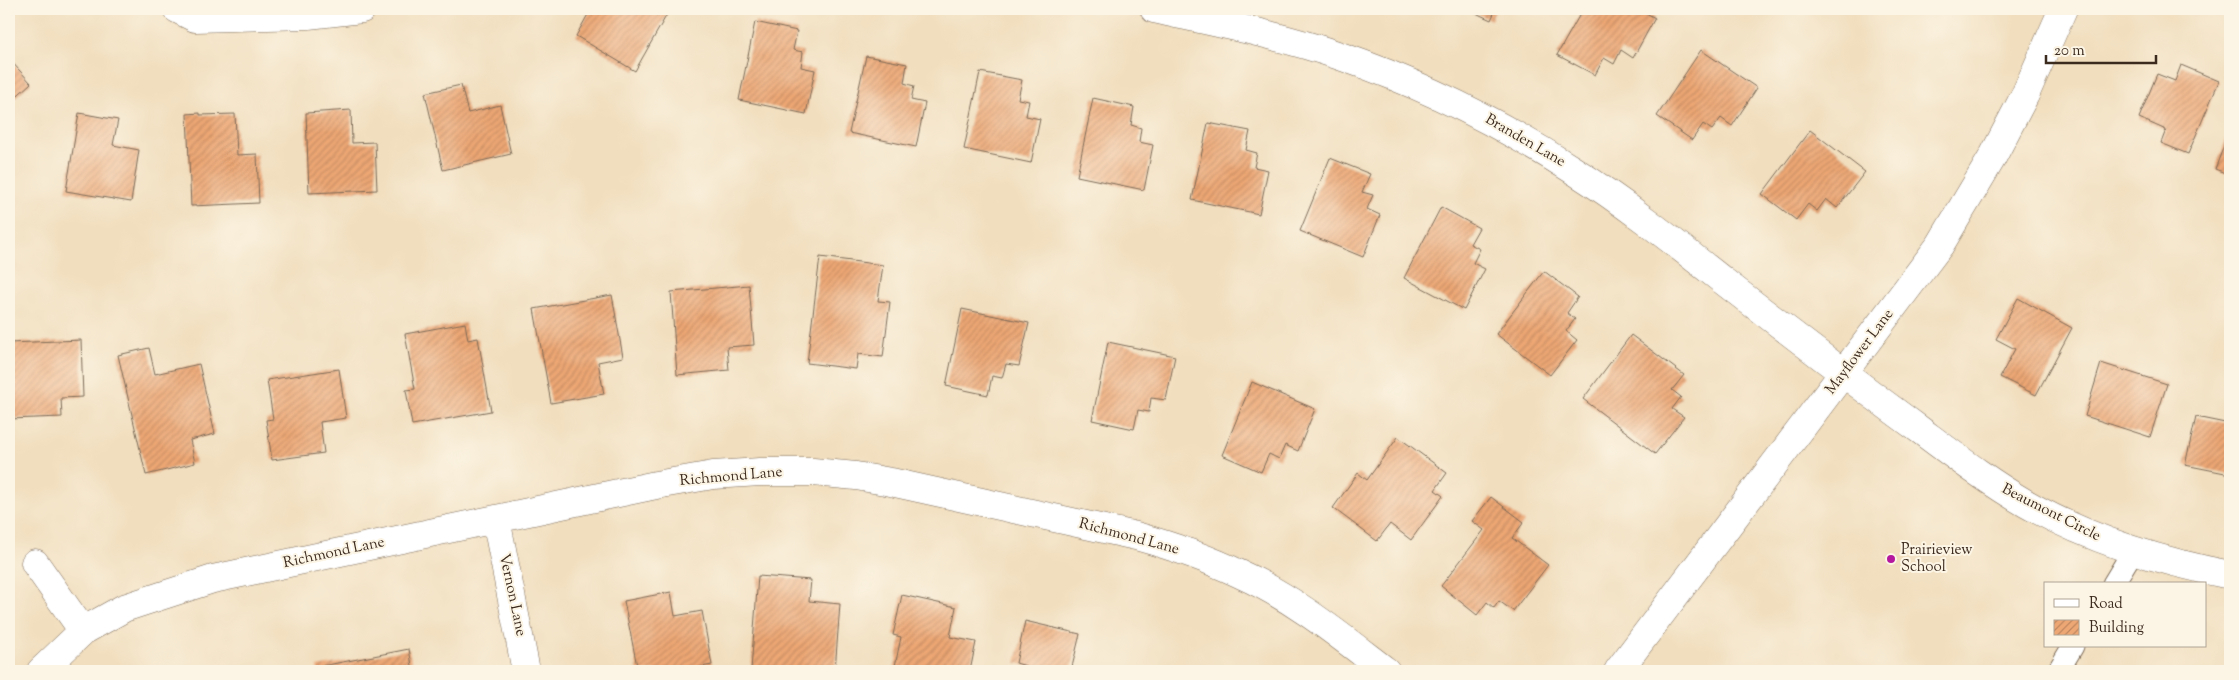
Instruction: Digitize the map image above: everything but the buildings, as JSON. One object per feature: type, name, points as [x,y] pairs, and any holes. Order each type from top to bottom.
[{"type":"street","points":[[177,9],[195,18],[308,15],[362,9]]},
{"type":"street","name":"Branden Lane","points":[[1154,9],[1267,34],[1339,55],[1410,82],[1494,122],[1575,170],[1649,224],[1844,375]]},
{"type":"street","name":"Mayflower Lane","points":[[1618,671],[1844,375],[1940,245],[1973,190],[2025,95],[2063,9]]},
{"type":"street","name":"Beaumont Circle","points":[[1844,375],[1987,479],[2028,505],[2095,537],[2133,551],[2185,566],[2230,575]]},
{"type":"street","name":"Richmond Lane","points":[[41,671],[83,630],[124,608],[213,579],[656,485],[713,476],[760,472],[813,472],[874,479],[1136,536],[1176,548],[1242,574],[1298,606],[1386,671]]},
{"type":"street","name":"Vernon Lane","points":[[496,519],[526,671]]},
{"type":"street","points":[[35,563],[83,630]]},
{"type":"lane","points":[[2114,582],[2133,551]]},
{"type":"lane","points":[[2058,671],[2072,648]]},
{"type":"place","name":"Prairieview School","points":[[1891,559]]}]
